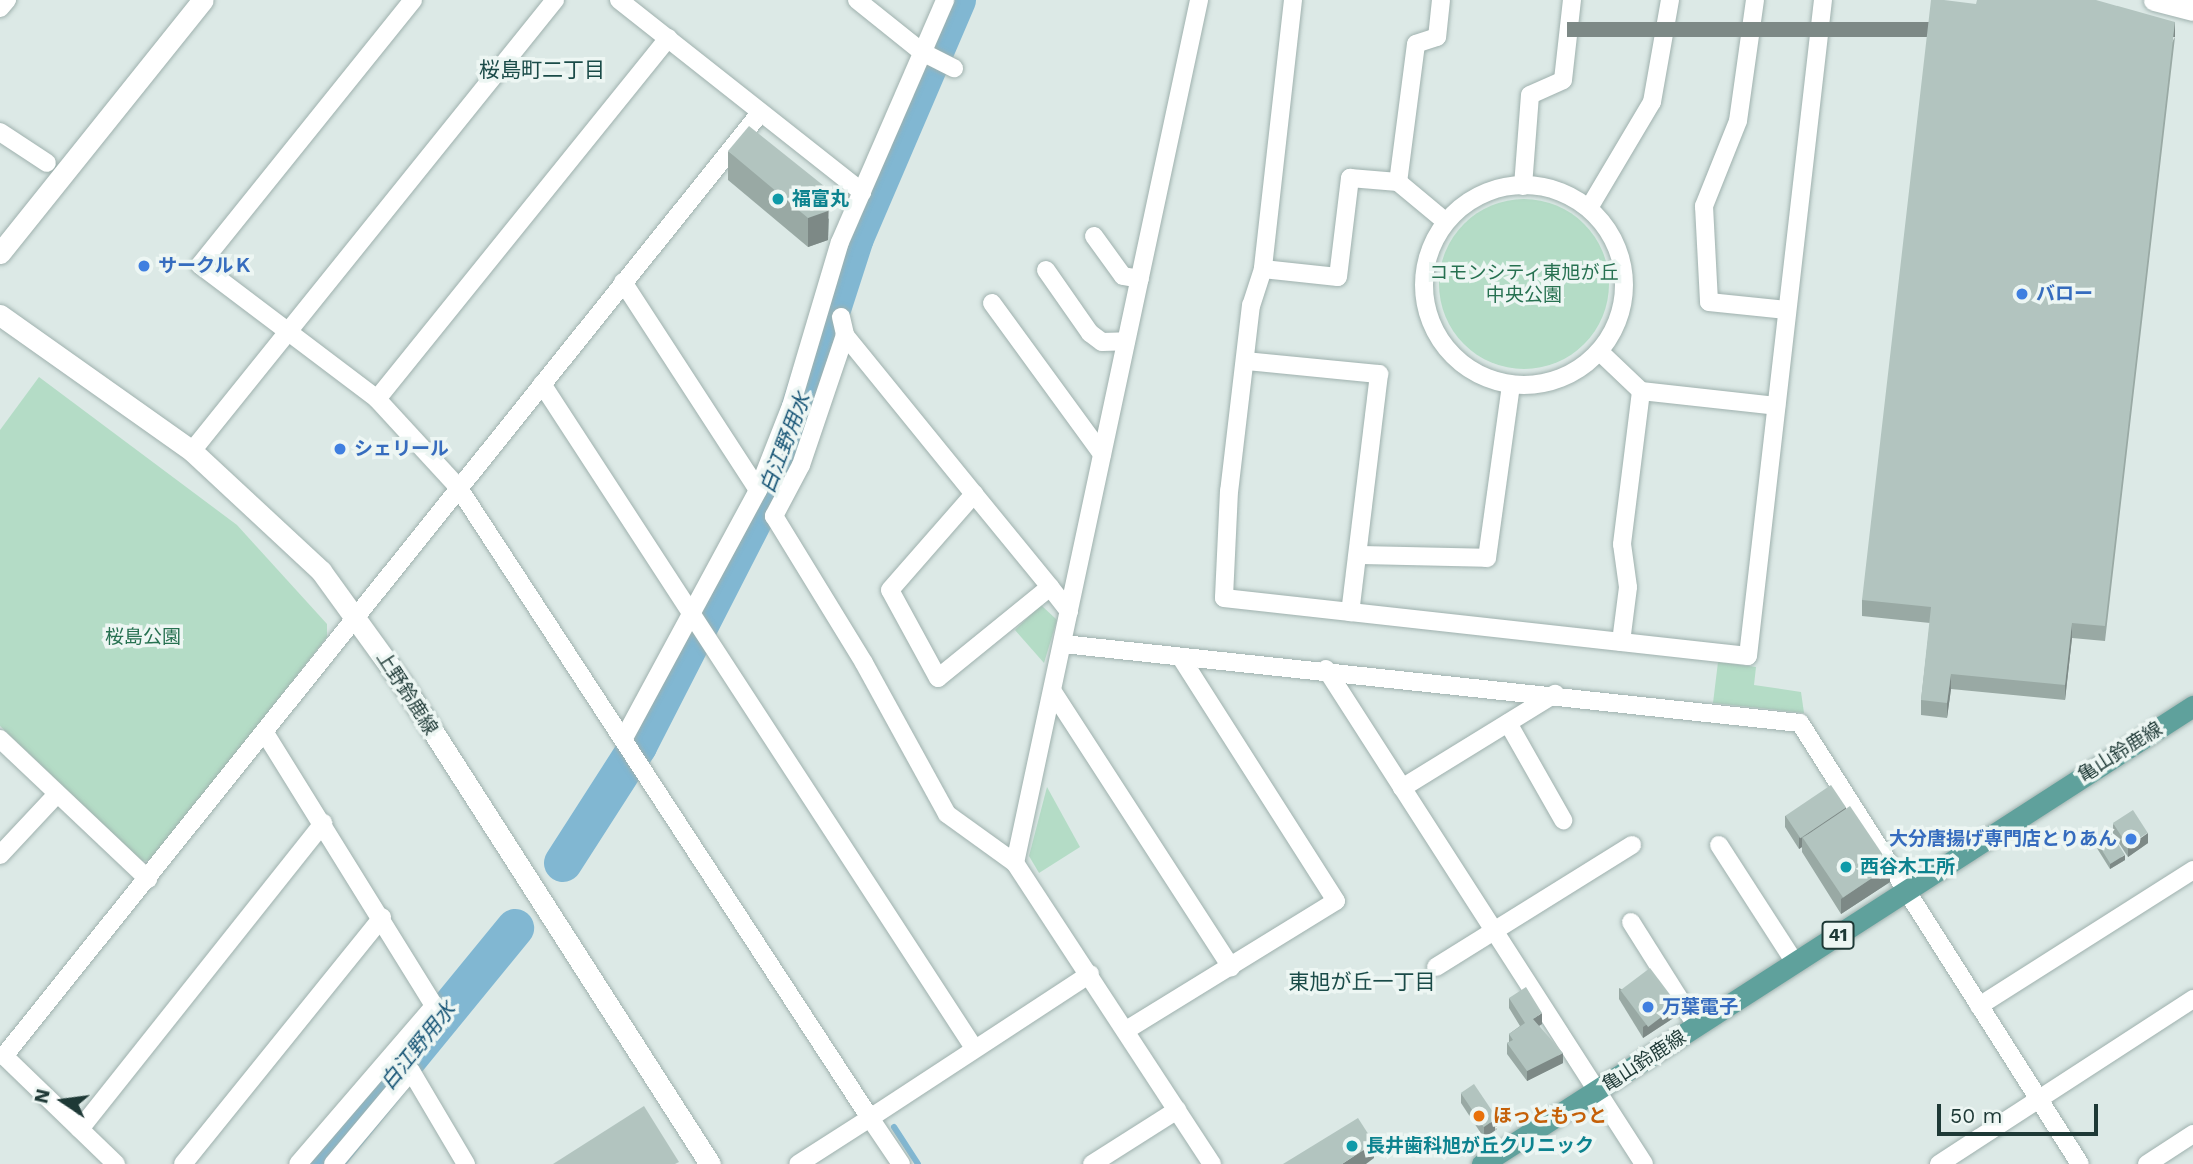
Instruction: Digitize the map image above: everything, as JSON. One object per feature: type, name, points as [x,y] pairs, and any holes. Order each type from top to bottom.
[{"type":"main road","points":[[0,253],[203,0]]},
{"type":"main road","points":[[2154,0],[2193,10]]},
{"type":"main road","name":"上野鈴鹿線","points":[[0,315],[192,451],[254,502],[355,615],[710,1164]]},
{"type":"main road","name":"亀山鈴鹿線","points":[[1482,1164],[2193,706]]},
{"type":"street","points":[[0,8],[7,0]]},
{"type":"street","points":[[414,0],[200,265],[290,329],[377,399],[458,487],[901,1164]]},
{"type":"street","points":[[192,451],[555,0]]},
{"type":"street","points":[[619,0],[862,192]]},
{"type":"street","points":[[857,0],[923,53],[954,68]]},
{"type":"street","points":[[630,748],[758,490],[862,192],[945,0]]},
{"type":"street","points":[[1015,863],[1199,0]]},
{"type":"street","points":[[1293,0],[1264,269],[1251,306],[1228,491],[1224,598],[1748,656],[1823,0]]},
{"type":"street","points":[[1398,183],[1416,44],[1437,37],[1441,0]]},
{"type":"street","points":[[1523,186],[1530,95],[1563,80],[1572,0]]},
{"type":"street","points":[[1589,208],[1652,102],[1670,0]]},
{"type":"street","points":[[1755,0],[1738,121],[1704,206],[1709,302],[1787,310]]},
{"type":"street","points":[[377,399],[668,38]]},
{"type":"street","points":[[116,1164],[2,1057],[148,880],[355,615],[760,113]]},
{"type":"street","points":[[0,132],[47,163]]},
{"type":"street","points":[[1264,269],[1338,277],[1350,178],[1398,183],[1446,222]]},
{"type":"street","points":[[1523,186],[1568,196],[1589,208],[1611,237],[1624,278],[1621,307],[1600,352],[1562,376],[1511,386],[1464,364],[1432,326],[1424,303],[1427,270],[1446,222],[1482,196],[1523,186]]},
{"type":"street","points":[[1094,236],[1123,276],[1140,279]]},
{"type":"street","points":[[1045,270],[1090,333],[1102,342],[1126,341]]},
{"type":"street","points":[[623,282],[758,490]]},
{"type":"street","points":[[992,303],[1102,454]]},
{"type":"street","points":[[1069,611],[843,326],[801,465],[774,516],[864,663],[947,814],[1015,863],[1128,1029],[1212,1164]]},
{"type":"street","points":[[1600,352],[1641,391],[1776,406]]},
{"type":"street","points":[[1246,361],[1379,374],[1350,612]]},
{"type":"street","points":[[542,384],[707,642],[974,1048]]},
{"type":"street","points":[[1359,555],[1487,558],[1511,386]]},
{"type":"street","points":[[1621,642],[1628,587],[1622,544],[1641,391]]},
{"type":"street","points":[[974,494],[890,590],[938,678],[1050,587]]},
{"type":"street","points":[[1063,644],[1181,658],[1326,669],[1800,723],[2080,1164]]},
{"type":"street","points":[[1128,1029],[1336,901],[1181,658]]},
{"type":"street","points":[[1326,669],[1644,1164]]},
{"type":"street","points":[[1053,692],[1231,967]]},
{"type":"street","points":[[1402,788],[1555,694]]},
{"type":"street","points":[[1508,723],[1563,820]]},
{"type":"street","points":[[265,733],[382,917],[434,1006],[298,1164]]},
{"type":"street","points":[[0,739],[148,880]]},
{"type":"street","points":[[0,855],[57,794]]},
{"type":"street","points":[[80,1129],[323,823]]},
{"type":"street","points":[[1436,967],[1632,845]]},
{"type":"street","points":[[1719,845],[1795,963]]},
{"type":"street","points":[[1979,1006],[2193,870]]},
{"type":"street","points":[[183,1164],[382,917]]},
{"type":"street","points":[[1631,922],[1697,1027]]},
{"type":"street","points":[[798,1164],[1090,974]]},
{"type":"street","points":[[1938,1164],[2193,999]]},
{"type":"street","points":[[333,1164],[411,1070],[466,1164]]},
{"type":"street","points":[[1092,1164],[1177,1110]]},
{"type":"street","points":[[2147,1164],[2193,1134]]},
{"type":"green space","name":"コモンシティ東旭が丘 中央公園","points":[[1524,199],[1556,206],[1584,224],[1602,252],[1609,284],[1602,316],[1584,344],[1556,362],[1524,369],[1492,362],[1464,344],[1446,316],[1439,284],[1446,252],[1464,224],[1492,206]]},
{"type":"green space","name":"桜島公園","points":[[39,377],[237,525],[327,624],[327,637],[152,860],[142,861],[0,726],[0,430]]},
{"type":"green space","points":[[1041,605],[1057,620],[1044,663],[1015,630]]},
{"type":"green space","points":[[1718,662],[1756,667],[1754,685],[1801,692],[1804,713],[1713,703]]},
{"type":"green space","points":[[1047,787],[1080,847],[1039,873],[1029,856]]},
{"type":"building","name":"バロー","points":[[1931,0],[1976,4],[1977,0],[2096,0],[2175,22],[2105,626],[2072,623],[2065,685],[1951,674],[1947,703],[1921,700],[1931,607],[1862,600]]},
{"type":"building","points":[[749,126],[829,190],[828,211],[808,218],[728,151]]},
{"type":"building","points":[[1831,785],[1846,807],[1801,838],[1785,816]]},
{"type":"building","name":"西谷木工所","points":[[1850,806],[1890,866],[1843,898],[1803,838]]},
{"type":"building","points":[[2133,810],[2148,833],[2128,846],[2113,823]]},
{"type":"building","points":[[2110,831],[2125,855],[2110,864],[2096,840]]},
{"type":"building","name":"万葉電子","points":[[1650,968],[1678,1005],[1648,1027],[1620,990]]},
{"type":"building","points":[[1526,987],[1542,1013],[1533,1019],[1563,1053],[1527,1071],[1507,1043],[1513,1040],[1509,1034],[1525,1023],[1509,998]]},
{"type":"building","points":[[1474,1084],[1497,1118],[1484,1127],[1461,1093]]},
{"type":"building","points":[[644,1106],[679,1162],[553,1164]]},
{"type":"building","points":[[1358,1118],[1374,1143],[1342,1164],[1283,1164]]},
{"type":"waterway","name":"白江野用水","points":[[563,863],[638,746],[782,464],[855,238],[957,0]]},
{"type":"waterway","name":"白江野用水","points":[[322,1164],[515,928]]},
{"type":"waterway","name":"白江野用水","points":[[894,1127],[918,1164]]},
{"type":"place","name":"福富丸","points":[[778,199]]},
{"type":"place","name":"サークルＫ","points":[[144,266]]},
{"type":"place","name":"バロー","points":[[2022,294]]},
{"type":"place","name":"シェリール","points":[[340,449]]},
{"type":"place","name":"大分唐揚げ専門店とりあん","points":[[2131,839]]},
{"type":"place","name":"西谷木工所","points":[[1846,867]]},
{"type":"place","name":"万葉電子","points":[[1648,1007]]},
{"type":"place","name":"ほっともっと","points":[[1479,1116]]},
{"type":"place","name":"長井歯科旭が丘クリニック","points":[[1352,1146]]},
{"type":"district","name":"桜島町二丁目","points":[[542,70]]},
{"type":"district","name":"東旭が丘一丁目","points":[[1362,982]]}]
